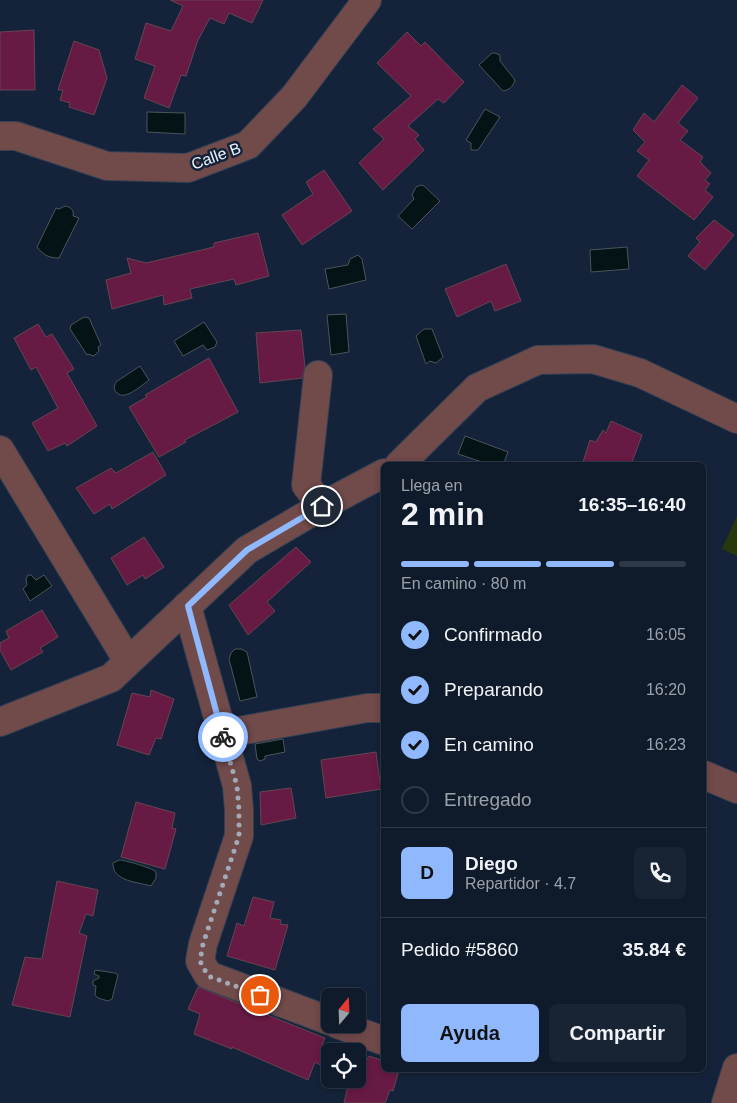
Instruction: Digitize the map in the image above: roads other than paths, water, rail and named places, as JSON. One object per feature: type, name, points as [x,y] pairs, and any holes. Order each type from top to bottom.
[{"type":"street","name":"Calle B","points":[[0,136],[16,136],[106,166],[188,168],[248,145],[294,97],[367,0]]},
{"type":"street","points":[[402,462],[477,388],[538,360],[593,359],[640,373],[737,419]]},
{"type":"street","points":[[318,375],[306,485],[322,506]]},
{"type":"street","points":[[0,450],[128,661]]},
{"type":"street","points":[[0,722],[111,678],[247,550],[322,506],[381,475]]},
{"type":"street","points":[[188,606],[237,786],[239,810],[239,836],[203,944],[200,961],[208,976],[321,1018]]},
{"type":"street","points":[[222,734],[367,708],[381,708]]},
{"type":"street","points":[[706,776],[737,789]]},
{"type":"street","points":[[362,1033],[381,1040]]},
{"type":"street","points":[[726,1103],[737,1068]]}]
